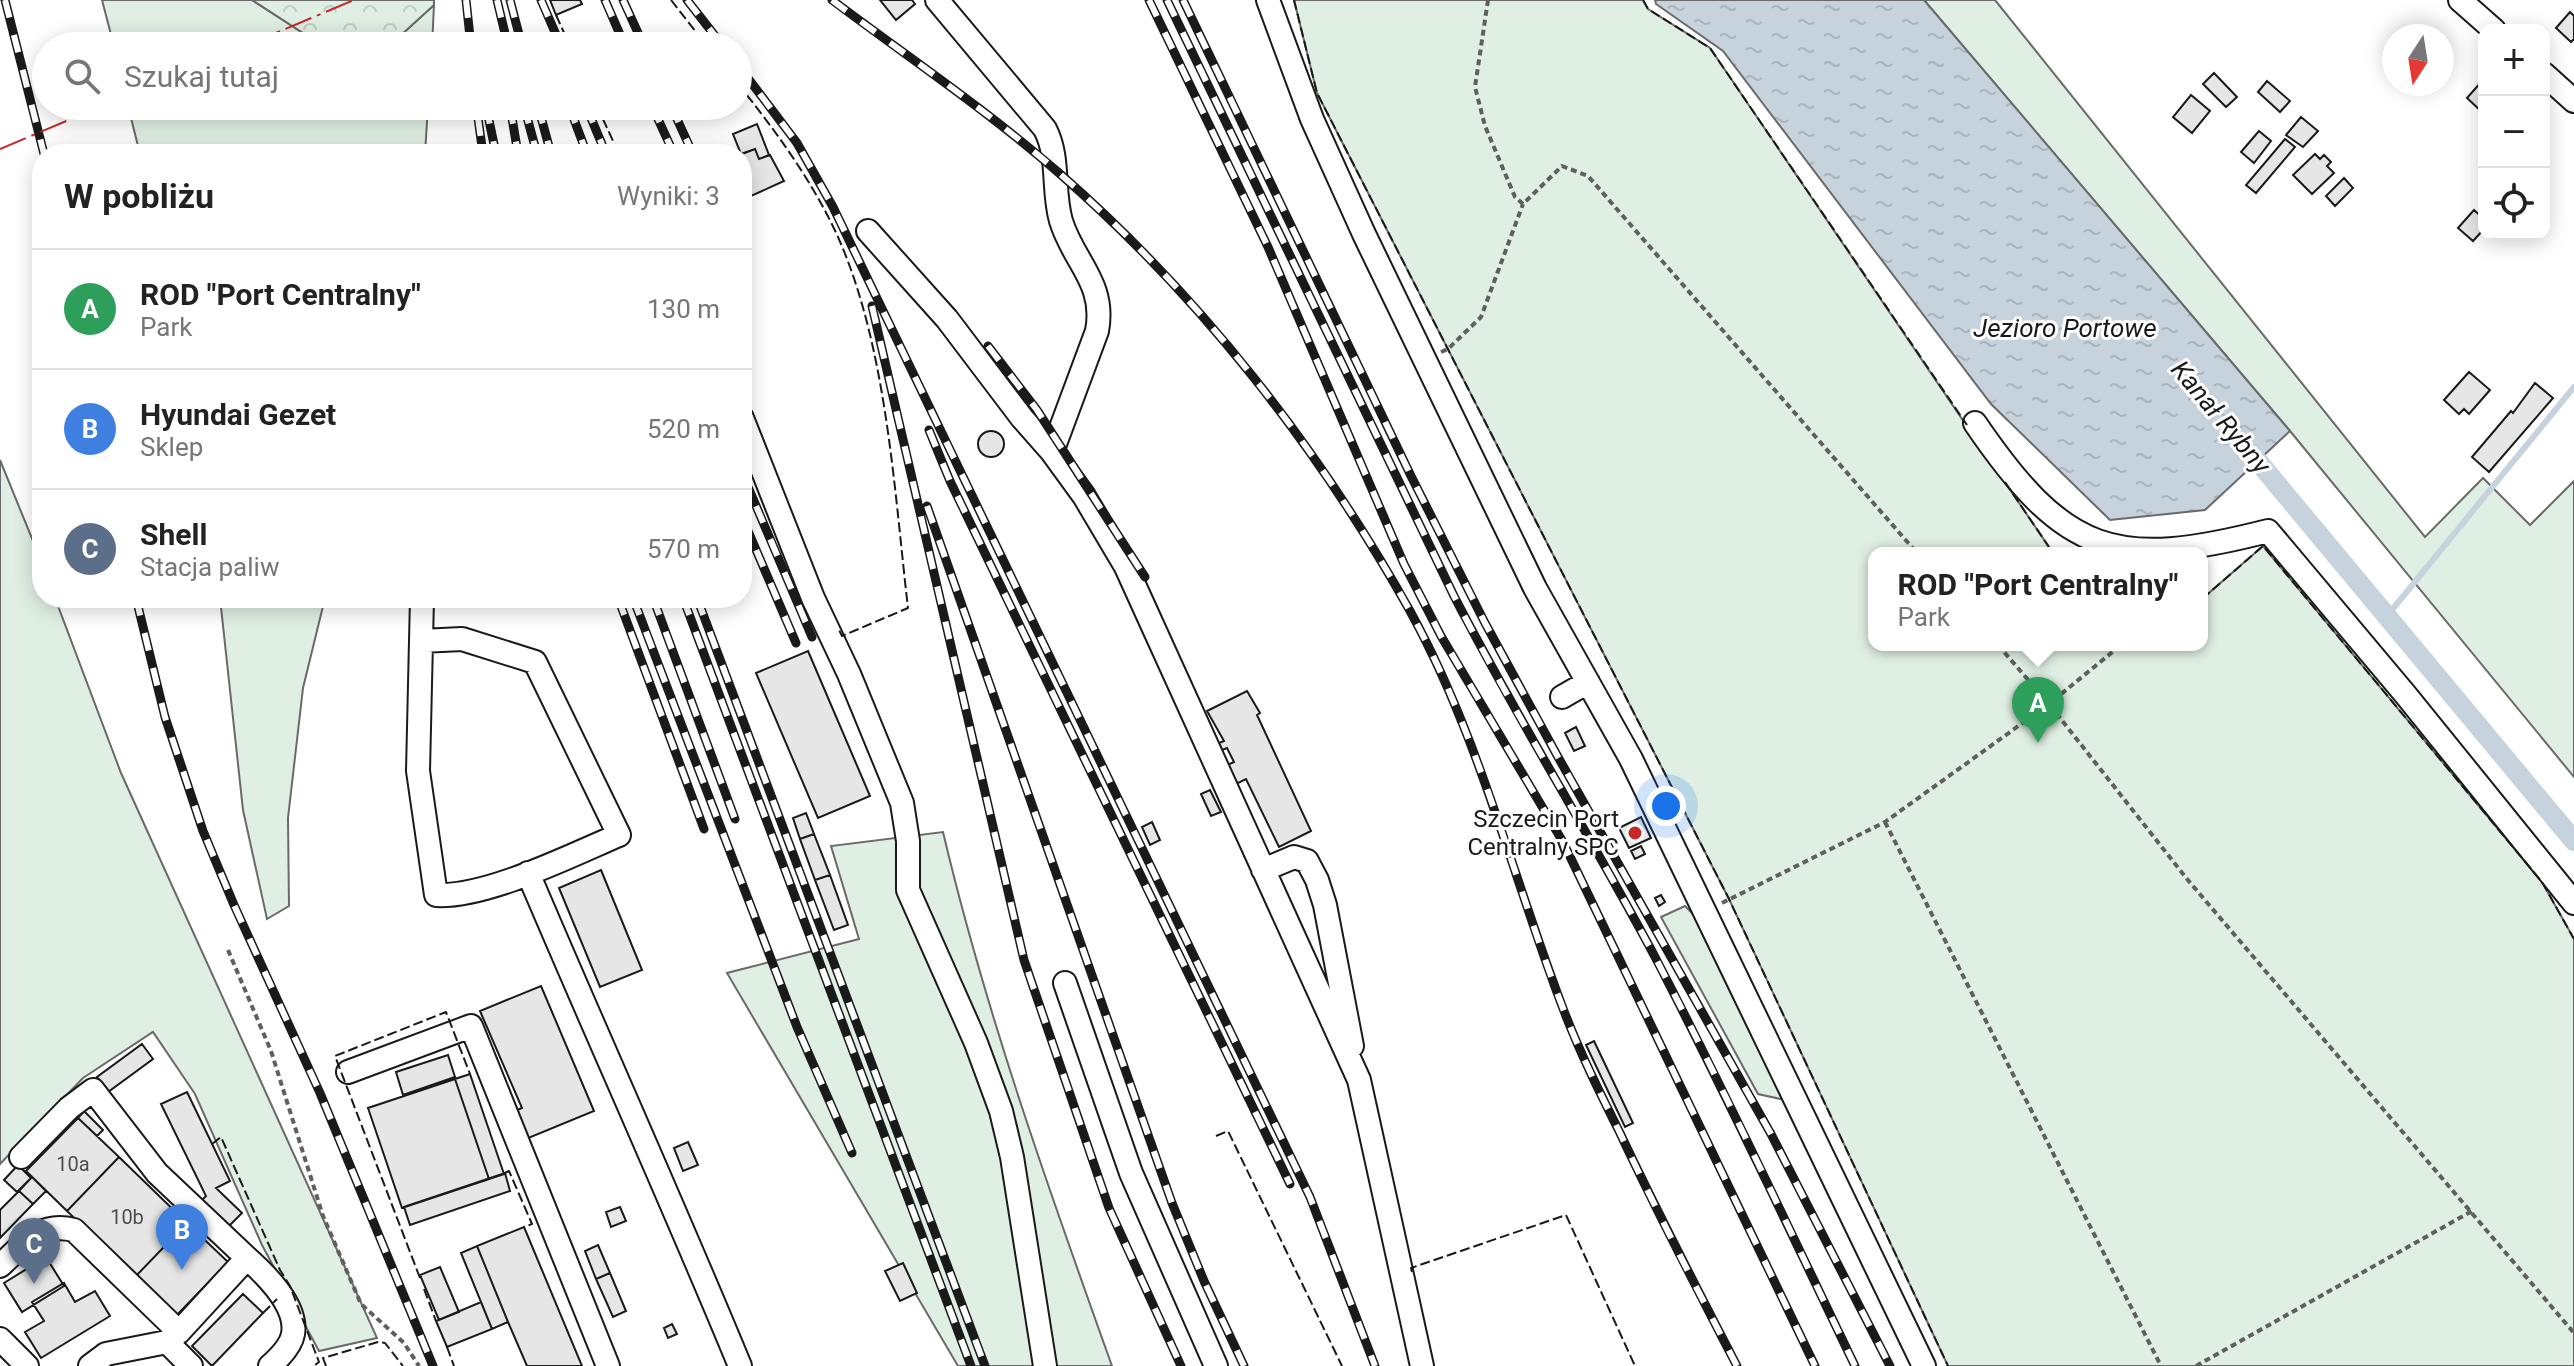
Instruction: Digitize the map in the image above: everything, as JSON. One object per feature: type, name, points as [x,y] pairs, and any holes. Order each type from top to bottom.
[{"type":"street","points":[[937,0],[1045,129],[1054,151],[1061,219],[1097,295],[1097,331],[1052,452]]},
{"type":"street","points":[[1268,0],[1312,119],[1364,234],[1540,598],[1638,772],[1924,1366]]},
{"type":"street","points":[[2460,0],[2487,24]]},
{"type":"street","points":[[2550,79],[2574,101]]},
{"type":"street","points":[[868,231],[947,319],[1022,418],[1052,452],[1084,496],[1126,567],[1359,1080],[1422,1366]]},
{"type":"street","points":[[1975,423],[2030,495],[2057,519],[2087,539],[2116,547]]},
{"type":"street","points":[[752,443],[813,598],[849,674],[902,803],[908,841],[908,890],[976,1043],[1001,1111],[1012,1157],[1045,1366]]},
{"type":"street","points":[[2208,549],[2268,531],[2574,903]]},
{"type":"street","points":[[421,641],[462,639],[535,662],[619,835],[528,873],[455,896],[436,895],[418,771],[421,641],[422,608]]},
{"type":"street","points":[[1562,697],[1588,682]]},
{"type":"street","points":[[1263,870],[1294,857],[1307,861],[1317,880],[1350,1028],[1354,1069]]},
{"type":"street","points":[[528,873],[619,1088],[650,1149],[740,1366]]},
{"type":"street","points":[[1065,983],[1131,1173],[1216,1366]]},
{"type":"street","points":[[348,1072],[471,1026],[608,1366]]},
{"type":"street","points":[[21,1157],[69,1108],[93,1090],[157,1173],[267,1276],[281,1295],[294,1333],[289,1344],[270,1366]]},
{"type":"street","points":[[0,1266],[42,1230],[61,1227],[74,1230],[173,1337],[191,1366]]},
{"type":"street","points":[[90,1366],[106,1354],[173,1337],[247,1258]]},
{"type":"street","points":[[0,1339],[27,1366]]},
{"type":"path","points":[[1488,0],[1475,87],[1485,126],[1515,197],[1523,204]]},
{"type":"path","points":[[1448,349],[1481,317],[1523,204],[1562,166],[1588,176],[1912,547]]},
{"type":"path","points":[[2003,651],[2049,704],[2187,879],[2574,1333]]},
{"type":"path","points":[[1729,899],[1885,822],[2049,704],[2114,651]]},
{"type":"path","points":[[1885,822],[2161,1366]]},
{"type":"path","points":[[228,950],[271,1051],[323,1216],[361,1304],[404,1343],[419,1366]]},
{"type":"path","points":[[2196,1366],[2472,1211]]},
{"type":"green space","points":[[102,0],[252,0],[301,32],[110,32]]},
{"type":"green space","points":[[252,0],[434,0],[434,5],[404,32],[301,32]]},
{"type":"green space","points":[[1294,0],[1643,0],[1648,9],[1710,48],[2049,547],[1868,547],[1868,651],[2208,651],[2208,594],[2263,546],[2542,882],[2574,939],[2574,1366],[1948,1366],[1729,899],[1317,93]]},
{"type":"green space","points":[[1924,0],[1995,0],[2425,537],[2483,478],[2530,525],[2574,481],[2574,777],[2290,431]]},
{"type":"green space","points":[[434,5],[433,32],[404,32]]},
{"type":"green space","points":[[132,120],[427,120],[426,144],[138,144]]},
{"type":"green space","points":[[0,460],[32,538],[32,608],[59,608],[121,773],[377,1338],[319,1351],[262,1245],[195,1094],[153,1032],[83,1078],[0,1164]]},
{"type":"green space","points":[[221,608],[323,608],[303,688],[288,818],[289,906],[267,919],[243,810]]},
{"type":"green space","points":[[943,832],[999,1035],[1112,1366],[958,1366],[727,973],[859,939],[831,846]]},
{"type":"green space","points":[[1685,906],[1697,918],[1785,1100],[1758,1094],[1661,917]]},
{"type":"water","name":"Jezioro Portowe","points":[[1655,0],[1924,0],[2290,431],[2205,510],[2110,520],[1991,404],[1723,51],[1656,4]]},
{"type":"building","points":[[550,0],[580,0],[582,4],[556,15]]},
{"type":"building","points":[[880,0],[912,0],[915,4],[896,20]]},
{"type":"building","points":[[2570,12],[2574,16],[2574,39],[2571,42],[2556,28]]},
{"type":"building","points":[[2214,73],[2237,97],[2226,107],[2203,84]]},
{"type":"building","points":[[2267,81],[2290,101],[2280,112],[2258,92]]},
{"type":"building","points":[[2478,86],[2478,108],[2467,98]]},
{"type":"building","points":[[2191,95],[2210,111],[2192,133],[2173,117]]},
{"type":"building","points":[[2301,117],[2318,131],[2303,147],[2286,135]]},
{"type":"building","points":[[757,124],[769,155],[759,159],[755,149],[752,150],[752,144],[737,144],[733,134]]},
{"type":"building","points":[[2259,131],[2271,141],[2254,163],[2241,152]]},
{"type":"building","points":[[2285,139],[2295,147],[2256,193],[2246,185]]},
{"type":"building","points":[[755,149],[759,159],[770,155],[784,181],[752,196],[752,150]]},
{"type":"building","points":[[2315,154],[2320,159],[2324,155],[2331,162],[2327,166],[2334,173],[2312,194],[2293,175]]},
{"type":"building","points":[[2344,178],[2353,188],[2335,206],[2326,196]]},
{"type":"building","points":[[2474,210],[2478,214],[2478,236],[2473,241],[2458,228]]},
{"type":"building","points":[[2469,372],[2490,390],[2469,414],[2464,409],[2459,414],[2444,400]]},
{"type":"building","points":[[2535,383],[2553,398],[2489,472],[2472,457],[2511,411],[2513,413]]},
{"type":"building","points":[[991,431],[1000,435],[1004,444],[1000,453],[991,457],[982,453],[978,444],[982,435]]},
{"type":"building","points":[[808,651],[870,796],[818,818],[756,673]]},
{"type":"building","points":[[1247,691],[1260,713],[1257,715],[1311,831],[1279,847],[1246,779],[1234,785],[1225,766],[1234,762],[1227,748],[1222,750],[1219,743],[1224,741],[1207,711]]},
{"type":"building","points":[[1576,727],[1585,746],[1574,751],[1565,733]]},
{"type":"building","points":[[1210,790],[1221,812],[1211,816],[1201,794]]},
{"type":"building","points":[[806,813],[814,834],[800,839],[793,818]]},
{"type":"building","name":"Szczecin Port Centralny SPC","points":[[1641,817],[1651,838],[1629,848],[1619,828]]},
{"type":"building","points":[[1152,822],[1160,840],[1150,845],[1142,827]]},
{"type":"building","points":[[814,834],[830,875],[815,880],[800,839]]},
{"type":"building","points":[[1641,846],[1645,854],[1635,859],[1631,851]]},
{"type":"building","points":[[601,870],[642,970],[600,987],[559,888]]},
{"type":"building","points":[[830,875],[848,925],[834,930],[815,880]]},
{"type":"building","points":[[1661,895],[1665,902],[1659,906],[1655,898]]},
{"type":"building","points":[[541,986],[594,1111],[526,1139],[515,1111],[522,1108],[480,1011]]},
{"type":"building","points":[[1594,1041],[1633,1123],[1625,1127],[1586,1045]]},
{"type":"building","points":[[142,1044],[153,1059],[108,1092],[97,1077]]},
{"type":"building","points":[[448,1055],[455,1077],[403,1095],[396,1072]]},
{"type":"building","points":[[470,1074],[504,1174],[489,1179],[455,1079]]},
{"type":"building","points":[[455,1079],[489,1179],[402,1208],[368,1108]]},
{"type":"building","points":[[187,1092],[230,1181],[216,1188],[242,1213],[224,1231],[197,1205],[206,1196],[161,1104]]},
{"type":"building","points":[[84,1111],[103,1130],[97,1136],[78,1118]]},
{"type":"building","points":[[78,1118],[119,1157],[67,1211],[26,1171]]},
{"type":"building","points":[[688,1142],[698,1165],[683,1171],[674,1148]]},
{"type":"building","points":[[119,1157],[187,1223],[135,1277],[67,1211]]},
{"type":"building","points":[[18,1165],[31,1178],[17,1192],[4,1180]]},
{"type":"building","points":[[505,1173],[510,1191],[410,1225],[404,1207]]},
{"type":"building","points":[[32,1177],[46,1191],[33,1204],[19,1191]]},
{"type":"building","points":[[19,1191],[33,1204],[0,1238],[0,1210]]},
{"type":"building","points":[[620,1207],[626,1221],[611,1227],[606,1212]]},
{"type":"building","points":[[187,1223],[228,1262],[176,1316],[135,1277]]},
{"type":"building","points":[[524,1227],[582,1366],[527,1366],[508,1322],[477,1246]]},
{"type":"building","points":[[598,1245],[610,1273],[596,1279],[585,1251]]},
{"type":"building","points":[[477,1246],[508,1322],[492,1329],[461,1253]]},
{"type":"building","points":[[46,1257],[64,1286],[22,1312],[4,1283]]},
{"type":"building","points":[[903,1263],[917,1293],[900,1301],[885,1271]]},
{"type":"building","points":[[440,1267],[459,1312],[439,1320],[420,1275]]},
{"type":"building","points":[[610,1273],[626,1311],[613,1317],[596,1279]]},
{"type":"building","points":[[64,1283],[75,1302],[95,1291],[110,1316],[41,1358],[25,1332],[44,1321],[32,1302]]},
{"type":"building","points":[[243,1294],[263,1313],[212,1366],[192,1346]]},
{"type":"building","points":[[481,1302],[492,1329],[447,1347],[436,1321]]},
{"type":"building","points":[[672,1324],[677,1334],[668,1338],[664,1328]]},
{"type":"waterway","points":[[2387,616],[2574,387]]},
{"type":"waterway","name":"Kanał Rybny","points":[[2241,441],[2574,841]]},
{"type":"railway","points":[[5,0],[32,107]]},
{"type":"railway","points":[[466,0],[469,32]]},
{"type":"railway","points":[[497,0],[505,32]]},
{"type":"railway","points":[[510,0],[518,32]]},
{"type":"railway","points":[[541,0],[555,32]]},
{"type":"railway","points":[[605,0],[619,32]]},
{"type":"railway","points":[[623,0],[638,32]]},
{"type":"railway","points":[[687,0],[712,32]]},
{"type":"railway","points":[[832,0],[1004,128],[1111,220],[1208,323],[1253,377],[1337,491],[1375,550],[1434,659],[1476,757],[1577,1042],[1737,1366]]},
{"type":"railway","points":[[1149,0],[1268,247],[1404,564],[1441,636],[1563,842],[1815,1366]]},
{"type":"railway","points":[[1167,0],[1454,596],[1655,957],[1732,1109],[1855,1366]]},
{"type":"railway","points":[[1183,0],[1411,476],[1485,623],[1771,1134],[1890,1366]]},
{"type":"railway","points":[[752,84],[797,143],[833,207],[1310,1197],[1375,1366]]},
{"type":"railway","points":[[35,120],[41,144]]},
{"type":"railway","points":[[478,120],[482,144]]},
{"type":"railway","points":[[489,120],[494,144]]},
{"type":"railway","points":[[512,120],[516,144]]},
{"type":"railway","points":[[528,120],[534,144]]},
{"type":"railway","points":[[542,120],[548,144]]},
{"type":"railway","points":[[574,120],[583,144]]},
{"type":"railway","points":[[592,120],[602,144]]},
{"type":"railway","points":[[658,120],[669,144]]},
{"type":"railway","points":[[677,120],[688,144]]},
{"type":"railway","points":[[872,306],[1024,960],[1109,1208],[1181,1366]]},
{"type":"railway","points":[[988,346],[1037,410],[1145,577]]},
{"type":"railway","points":[[929,430],[950,481],[1290,1184]]},
{"type":"railway","points":[[752,496],[812,637]]},
{"type":"railway","points":[[927,506],[1172,1203],[1244,1366]]},
{"type":"railway","points":[[752,540],[796,643]]},
{"type":"railway","points":[[138,608],[165,717],[203,831],[320,1093],[433,1366]]},
{"type":"railway","points":[[622,608],[704,829]]},
{"type":"railway","points":[[637,608],[797,1027],[852,1153]]},
{"type":"railway","points":[[657,608],[735,819]]},
{"type":"railway","points":[[687,608],[971,1366]]},
{"type":"railway","points":[[701,608],[985,1366]]},
{"type":"fence","points":[[671,0],[696,32]]},
{"type":"fence","points":[[1294,0],[1317,93],[1729,899],[1948,1366]]},
{"type":"fence","points":[[1643,0],[1648,9],[1710,48],[1967,425]]},
{"type":"fence","points":[[556,15],[564,32]]},
{"type":"fence","points":[[752,102],[793,158],[838,237],[868,325],[886,420],[908,608],[842,636],[839,630]]},
{"type":"fence","points":[[603,120],[614,144]]},
{"type":"fence","points":[[2005,482],[2049,547]]},
{"type":"fence","points":[[2208,594],[2263,546],[2542,882],[2574,939]]},
{"type":"fence","points":[[420,1278],[335,1056],[446,1012],[470,1074]]},
{"type":"fence","points":[[1216,1136],[1228,1131],[1342,1366]]},
{"type":"fence","points":[[212,1144],[221,1137],[290,1286],[319,1362],[314,1366]]},
{"type":"fence","points":[[505,1173],[509,1171],[532,1224],[524,1227]]},
{"type":"fence","points":[[1412,1272],[1411,1268],[1566,1215],[1635,1366]]},
{"type":"fence","points":[[424,1289],[436,1321]]},
{"type":"fence","points":[[263,1313],[277,1299]]},
{"type":"fence","points":[[326,1366],[323,1358],[378,1342],[385,1343],[403,1366]]},
{"type":"fence","points":[[447,1347],[454,1366]]},
{"type":"power","points":[[278,32],[354,0]]},
{"type":"power","points":[[0,149],[69,120]]},
{"type":"place","name":"ROD \"Port Centralny\"","points":[[2038,743]]},
{"type":"place","name":"Szczecin Port Centralny SPC","points":[[1635,833]]},
{"type":"place","name":"Hyundai Gezet","points":[[182,1270]]},
{"type":"place","name":"Shell","points":[[34,1284]]}]
